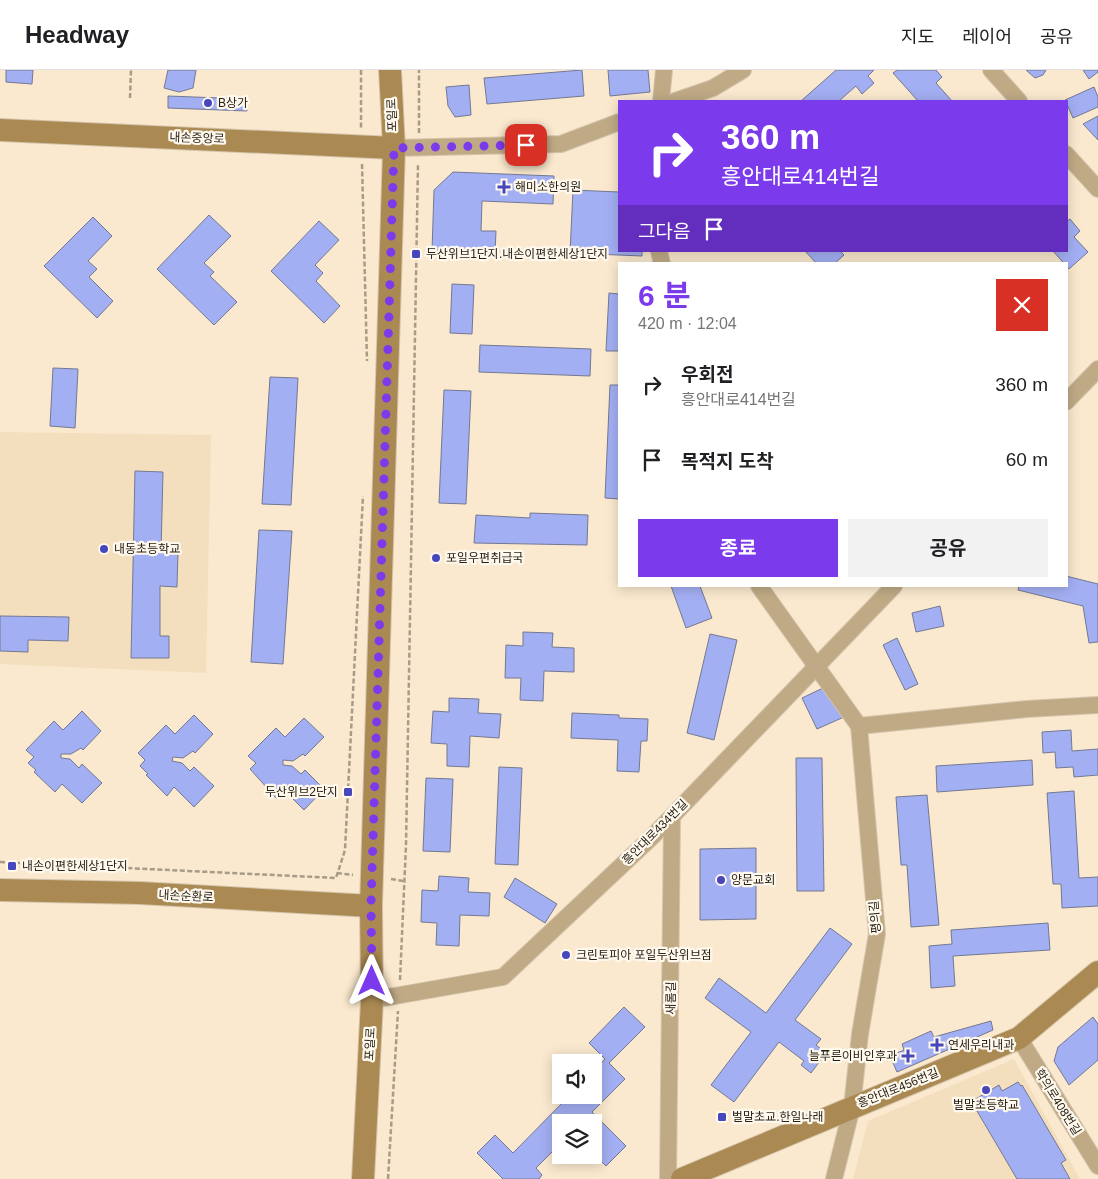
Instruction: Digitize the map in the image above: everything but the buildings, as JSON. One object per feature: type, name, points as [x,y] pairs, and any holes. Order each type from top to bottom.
[{"type":"street","name":"포일로","points":[[362,1179],[372,1000],[371,906],[394,148],[390,70]]},
{"type":"street","points":[[661,100],[664,70]]},
{"type":"street","points":[[678,100],[713,88],[743,70]]},
{"type":"street","points":[[991,70],[1018,100]]},
{"type":"street","points":[[394,148],[561,144],[618,122]]},
{"type":"street","name":"내손중앙로","points":[[0,130],[394,148]]},
{"type":"street","points":[[1068,156],[1098,189]]},
{"type":"street","points":[[1068,400],[1098,368]]},
{"type":"street","name":"평의길","points":[[760,587],[859,726],[877,934],[860,1034],[852,1106],[834,1179]]},
{"type":"street","name":"흥안대로434번길","points":[[372,1000],[503,977],[672,816],[818,667],[893,587]]},
{"type":"street","points":[[859,726],[1027,709],[1098,705]]},
{"type":"street","name":"새롬길","points":[[668,1179],[672,816]]},
{"type":"street","name":"내손순환로","points":[[0,890],[140,893],[371,906]]},
{"type":"street","name":"흥안대로456번길","points":[[682,1179],[852,1106],[1019,1038],[1098,972]]},
{"type":"street","name":"학의로408번길","points":[[1019,1038],[1098,1166]]},
{"type":"path","points":[[130,98],[131,70]]},
{"type":"path","points":[[361,70],[361,145],[367,364]]},
{"type":"path","points":[[406,845],[419,70]]},
{"type":"path","points":[[0,862],[336,878],[345,850],[363,493]]},
{"type":"shaded area","name":"내동초등학교","points":[[0,432],[211,435],[206,673],[0,664]]},
{"type":"shaded area","name":"벌말초등학교","points":[[1014,1059],[1080,1179],[853,1179],[868,1121]]},
{"type":"place","name":"B상가","points":[[208,103]]},
{"type":"place","name":"해미소한의원","points":[[504,187]]},
{"type":"place","name":"두산위브1단지.내손이편한세상1단지","points":[[416,254]]},
{"type":"place","name":"내동초등학교","points":[[104,549]]},
{"type":"place","name":"포일우편취급국","points":[[436,558]]},
{"type":"place","name":"두산위브2단지","points":[[348,792]]},
{"type":"place","name":"내손이편한세상1단지","points":[[12,866]]},
{"type":"place","name":"양문교회","points":[[721,880]]},
{"type":"place","name":"크린토피아 포일두산위브점","points":[[566,955]]},
{"type":"place","name":"연세우리내과","points":[[937,1045]]},
{"type":"place","name":"늘푸른이비인후과","points":[[908,1056]]},
{"type":"place","name":"벌말초등학교","points":[[986,1090]]},
{"type":"place","name":"벌말초교.한일나래","points":[[722,1117]]},
{"type":"route","points":[[372,981],[371,906],[394,148],[526,145]]}]
